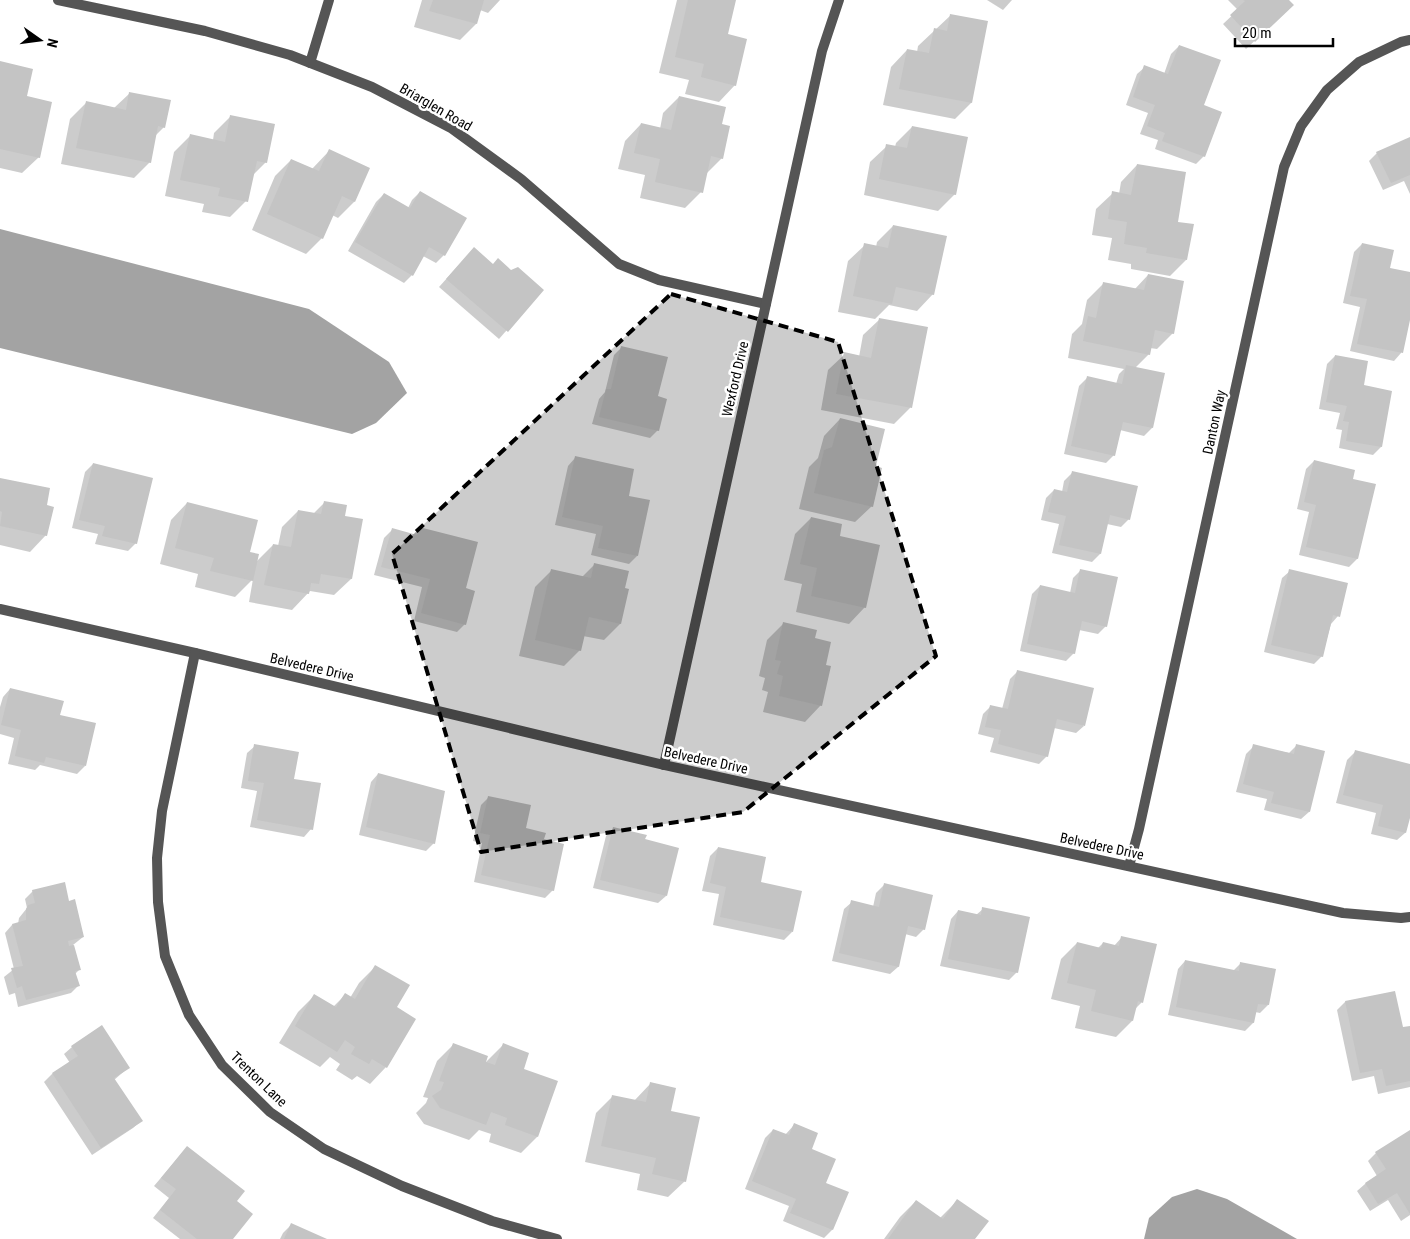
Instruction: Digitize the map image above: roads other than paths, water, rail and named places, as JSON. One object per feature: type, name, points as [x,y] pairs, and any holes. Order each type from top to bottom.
[{"type":"street","name":"Briarglen Road","points":[[58,0],[205,31],[290,55],[372,87],[451,128],[521,179],[619,264],[659,280],[766,304]]},
{"type":"street","points":[[310,63],[329,0]]},
{"type":"street","name":"Wexford Drive","points":[[664,765],[822,52],[839,0]]},
{"type":"street","name":"Danton Way","points":[[1130,866],[1284,167],[1301,126],[1327,90],[1360,62],[1401,42],[1410,40]]},
{"type":"street","name":"Belvedere Drive","points":[[0,609],[195,653],[664,765],[1343,913],[1401,918],[1410,917]]},
{"type":"street","name":"Trenton Lane","points":[[195,653],[162,811],[157,858],[158,902],[165,956],[189,1015],[222,1065],[270,1112],[324,1149],[402,1186],[492,1221],[557,1239]]}]
